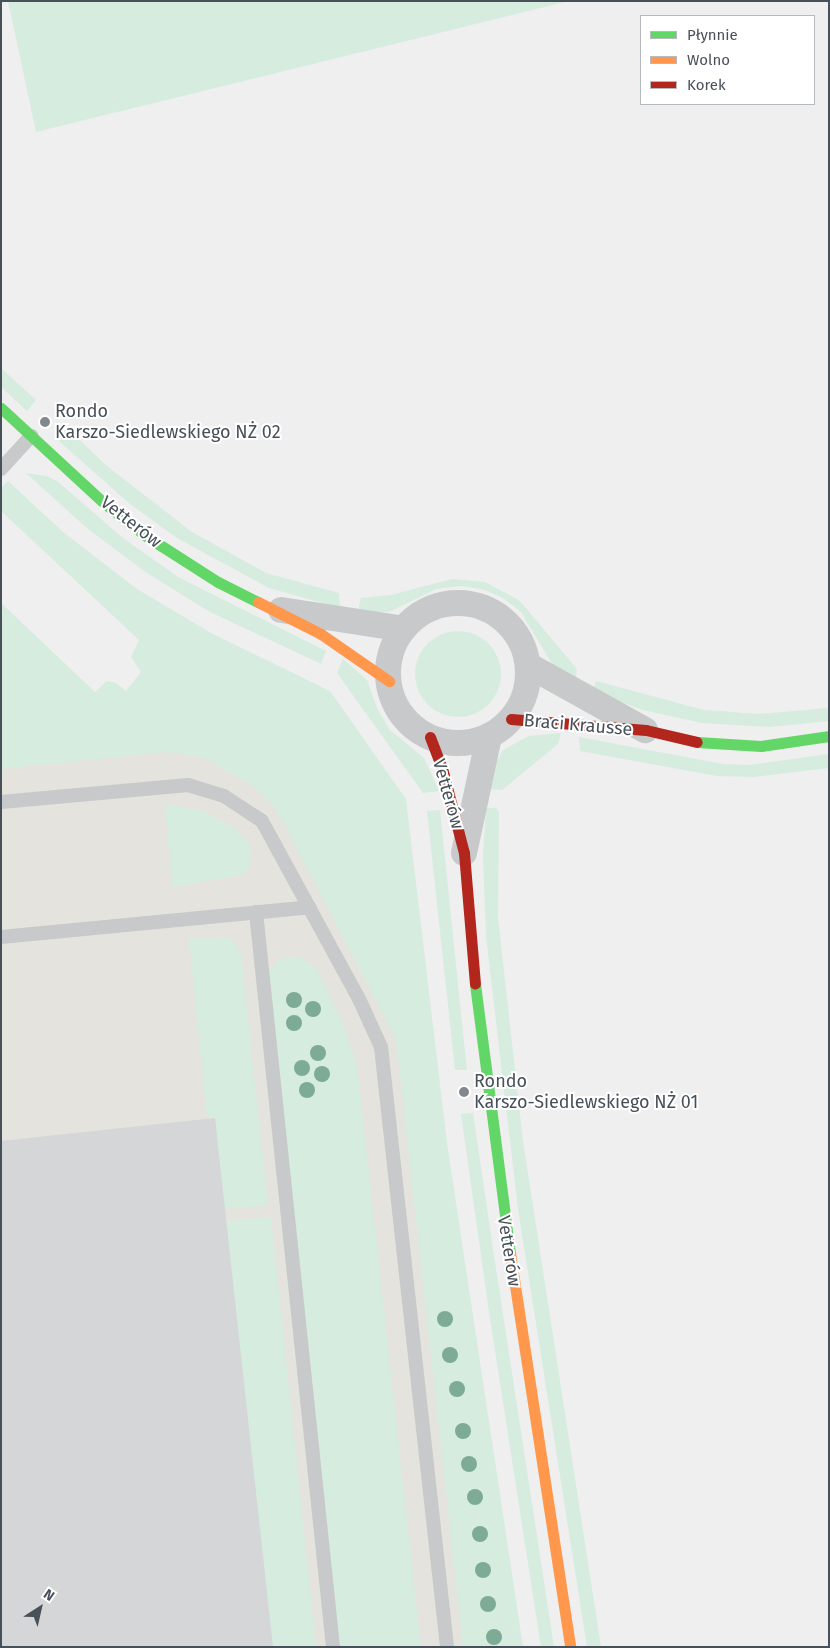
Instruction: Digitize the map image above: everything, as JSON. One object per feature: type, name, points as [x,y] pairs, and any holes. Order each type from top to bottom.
[{"type":"street","name":"Vetterów","points":[[1,408],[104,503],[146,536],[218,582],[279,610],[367,663],[389,681]]},
{"type":"street","points":[[451,603],[478,606],[491,611],[512,628],[520,640],[528,665],[525,694],[511,719],[489,736],[466,742],[430,737],[402,715],[389,681],[391,654],[404,629],[414,619],[437,606],[451,603]]},
{"type":"street","name":"Vetterów","points":[[279,610],[404,629]]},
{"type":"street","name":"Braci Krausse","points":[[528,665],[646,730]]},
{"type":"street","name":"Braci Krausse","points":[[511,719],[646,730],[703,743],[761,746],[829,736]]},
{"type":"street","name":"Vetterów","points":[[464,853],[489,736]]},
{"type":"street","name":"Vetterów","points":[[430,737],[442,768],[464,853],[469,933],[494,1149],[570,1647]]},
{"type":"lane","points":[[1,469],[31,436]]},
{"type":"lane","points":[[1,802],[188,785],[214,793],[262,821],[310,906],[381,1047],[447,1647]]},
{"type":"lane","points":[[1,937],[310,906]]},
{"type":"lane","points":[[256,912],[333,1647]]},
{"type":"shaded area","points":[[252,725],[412,1031],[509,1647],[1,1647],[1,752]]},
{"type":"green space","points":[[8,1],[569,1],[36,132]]},
{"type":"green space","points":[[1,368],[36,400],[27,411],[1,387]]},
{"type":"green space","points":[[69,430],[107,466],[192,532],[266,573],[339,593],[340,608],[269,588],[177,538],[130,504],[59,441]]},
{"type":"green space","points":[[26,473],[46,476],[57,481],[123,538],[178,577],[326,651],[321,664],[210,612],[147,573],[88,529]]},
{"type":"green space","points":[[8,481],[63,532],[137,589],[211,633],[330,691],[406,799],[447,1143],[523,1647],[463,1647],[396,1039],[283,822],[272,804],[252,785],[203,757],[165,752],[1,769],[1,603],[95,692],[107,681],[116,683],[126,691],[141,672],[131,657],[139,640],[1,511],[1,488]]},
{"type":"green space","points":[[452,579],[485,582],[520,601],[577,669],[575,684],[555,669],[521,612],[503,598],[482,589],[460,586],[436,589],[389,612],[358,612],[361,598],[391,595]]},
{"type":"green space","points":[[458,631],[474,635],[488,644],[497,658],[501,674],[497,690],[488,704],[474,713],[458,717],[442,713],[428,704],[419,690],[415,674],[419,658],[428,644],[442,635]]},
{"type":"green space","points":[[343,659],[367,680],[377,708],[390,730],[424,758],[439,791],[423,793],[337,673]]},
{"type":"green space","points":[[596,681],[704,710],[759,714],[829,708],[829,721],[770,727],[702,723],[643,710],[607,697],[593,691]]},
{"type":"green space","points":[[561,733],[558,744],[502,790],[488,789],[491,772],[503,750],[529,736]]},
{"type":"green space","points":[[579,737],[723,764],[749,765],[829,754],[829,768],[753,777],[717,776],[580,751]]},
{"type":"green space","points":[[165,804],[200,810],[235,828],[251,847],[249,867],[244,875],[172,887]]},
{"type":"green space","points":[[486,808],[496,808],[499,812],[498,918],[523,1141],[601,1647],[587,1647],[518,1209],[486,936],[483,857]]},
{"type":"green space","points":[[440,810],[467,1070],[455,1070],[427,811]]},
{"type":"green space","points":[[226,937],[235,943],[241,953],[268,1205],[224,1209],[215,1118],[207,1118],[189,938]]},
{"type":"green space","points":[[300,958],[316,968],[341,1018],[357,1065],[421,1647],[340,1647],[269,972],[280,959]]},
{"type":"green space","points":[[473,1113],[554,1647],[541,1647],[489,1312],[461,1114]]},
{"type":"green space","points":[[271,1217],[316,1647],[270,1647],[225,1222]]},
{"type":"building","points":[[215,1118],[273,1647],[1,1647],[1,1141]]},
{"type":"traffic: fast","points":[[1,408],[104,503],[146,536],[218,582],[258,602]]},
{"type":"traffic: fast","points":[[697,742],[761,746],[829,736]]},
{"type":"traffic: fast","points":[[475,984],[510,1253]]},
{"type":"traffic: slow","points":[[258,602],[321,634],[389,681]]},
{"type":"traffic: slow","points":[[510,1253],[570,1647]]},
{"type":"traffic: jam","points":[[511,719],[646,730],[697,742]]},
{"type":"traffic: jam","points":[[430,737],[442,768],[464,853],[475,984]]},
{"type":"place","name":"Rondo Karszo-Siedlewskiego NŻ 02","points":[[45,422]]},
{"type":"place","name":"Rondo Karszo-Siedlewskiego NŻ 01","points":[[464,1092]]}]
